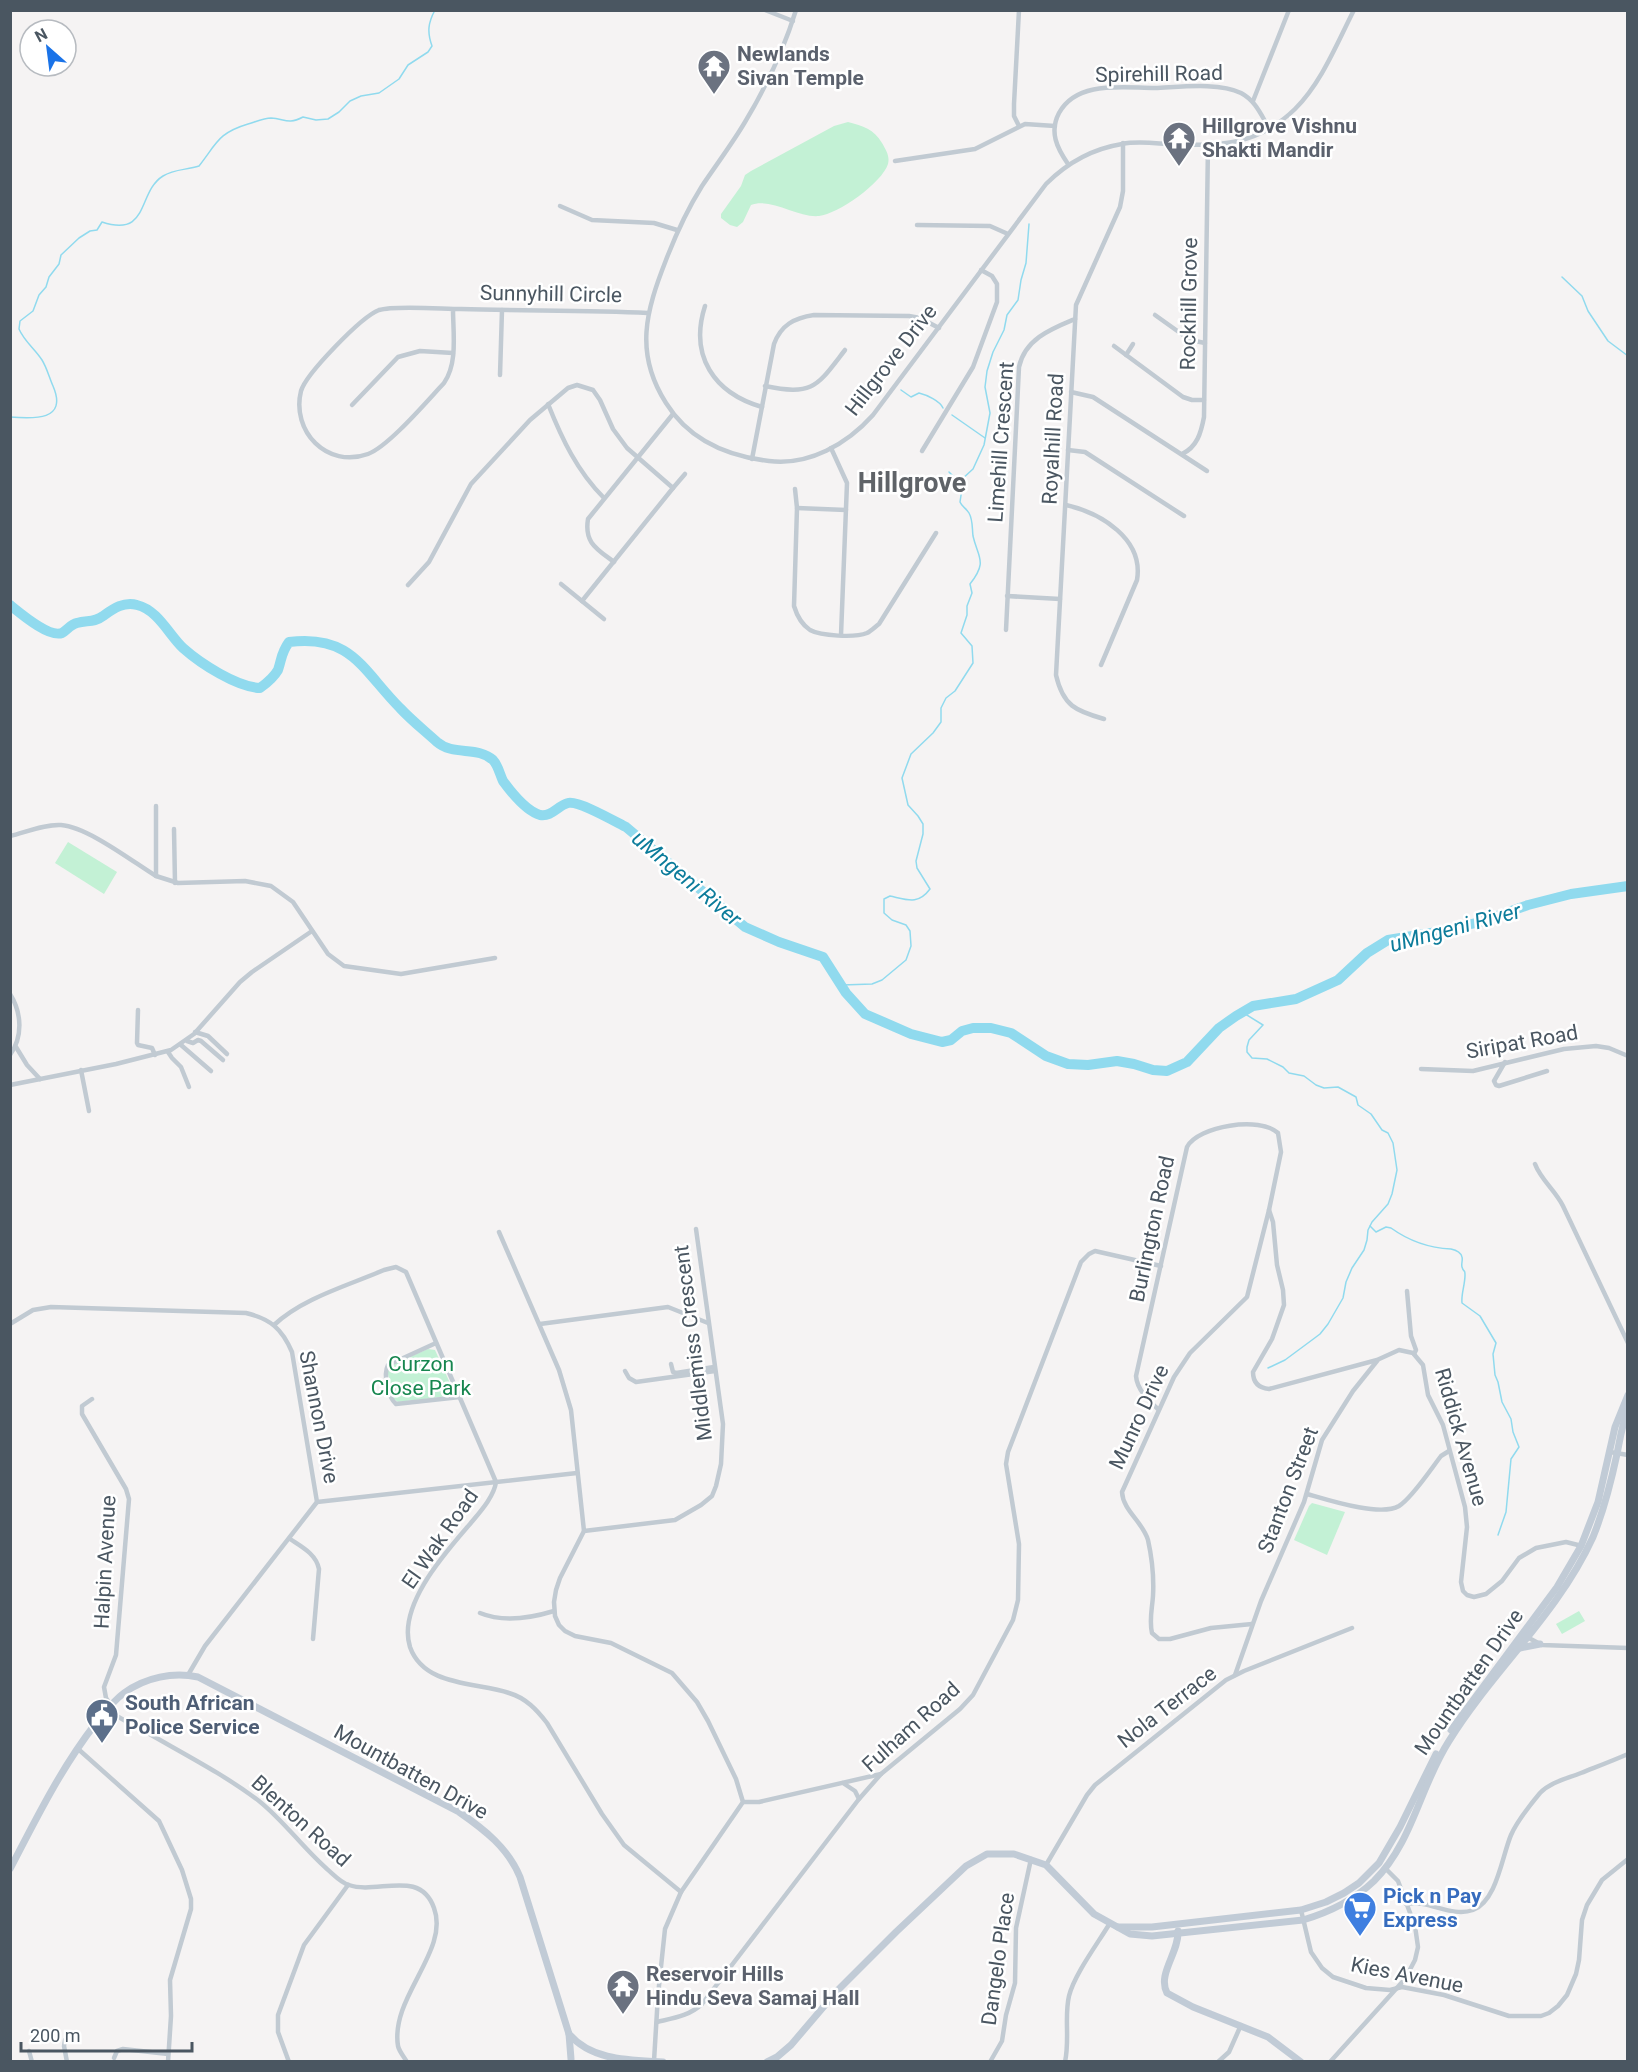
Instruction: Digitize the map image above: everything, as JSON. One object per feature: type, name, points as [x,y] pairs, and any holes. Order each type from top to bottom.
[{"type":"main road","name":"Mountbatten Drive","points":[[767,2061],[777,2057],[791,2045],[864,1962],[966,1866],[991,1853],[1014,1854],[1046,1865],[1094,1914],[1130,1934],[1139,1935],[1178,1934],[1303,1920],[1323,1914],[1348,1901],[1374,1881],[1440,1747],[1461,1715],[1560,1595],[1600,1517],[1614,1452],[1619,1413],[1628,1395]]},
{"type":"main road","name":"Mountbatten Drive","points":[[1614,1452],[1628,1410]]},
{"type":"main road","name":"Mountbatten Drive","points":[[1118,1927],[1177,1924],[1301,1910],[1326,1902],[1359,1883],[1382,1866],[1406,1834],[1442,1751],[1520,1648],[1525,1636]]},
{"type":"main road","points":[[1520,1648],[1540,1644]]},
{"type":"main road","name":"Mountbatten Drive","points":[[10,1869],[64,1766],[109,1707],[122,1694],[143,1682],[162,1677],[188,1675],[215,1685],[459,1812],[492,1837],[508,1854],[520,1877],[569,2034],[586,2050],[618,2059],[663,2061]]},
{"type":"main road","points":[[1344,1893],[1348,1901]]},
{"type":"main road","points":[[1177,1924],[1178,1943],[1164,1978],[1167,1993],[1176,2000],[1268,2037],[1300,2061]]},
{"type":"main road","points":[[569,2034],[571,2060]]},
{"type":"main road","points":[[571,2060],[579,2045]]},
{"type":"street","points":[[765,10],[793,21]]},
{"type":"street","name":"Hillgrove Drive","points":[[796,10],[780,54],[744,123],[701,187],[678,230],[654,289],[648,313],[646,341],[649,363],[659,392],[672,414],[707,444],[729,453],[773,462],[812,457],[850,437],[873,415],[1046,184],[1068,164],[1101,148],[1123,144],[1144,142],[1208,145],[1238,142],[1269,128],[1287,117],[1311,90],[1354,10]]},
{"type":"street","points":[[1019,10],[1014,104],[1014,116],[1019,126]]},
{"type":"street","points":[[1269,128],[1253,101],[1289,10]]},
{"type":"street","name":"Spirehill Road","points":[[1055,126],[1061,110],[1074,96],[1094,89],[1224,88],[1233,90],[1253,101]]},
{"type":"street","points":[[895,161],[975,149],[1019,126],[1036,124],[1055,126],[1056,144],[1068,164]]},
{"type":"street","name":"Royalhill Road","points":[[1104,719],[1074,708],[1066,701],[1059,688],[1056,675],[1076,305],[1120,207],[1124,172],[1123,144]]},
{"type":"street","name":"Rockhill Grove","points":[[1182,454],[1193,447],[1201,433],[1204,417],[1208,145]]},
{"type":"street","points":[[902,160],[903,167]]},
{"type":"street","points":[[560,206],[592,220],[654,223],[678,230]]},
{"type":"street","points":[[928,218],[928,225]]},
{"type":"street","points":[[917,225],[990,226],[1008,234]]},
{"type":"street","points":[[922,451],[973,367],[997,302],[997,284],[992,276],[981,270]]},
{"type":"street","points":[[705,306],[700,333],[702,351],[708,368],[727,392],[742,401],[762,407]]},
{"type":"street","name":"Sunnyhill Circle","points":[[453,309],[452,369],[444,383],[385,444],[369,454],[357,457],[337,456],[319,448],[308,435],[299,415],[302,389],[310,374],[366,317],[379,310],[387,308],[453,309],[648,313]]},
{"type":"street","points":[[500,375],[502,310]]},
{"type":"street","points":[[1163,312],[1157,317],[1190,340],[1205,343]]},
{"type":"street","points":[[752,459],[765,386],[778,334],[787,324],[799,317],[814,315],[909,316],[920,318],[939,328]]},
{"type":"street","name":"Limehill Crescent","points":[[1006,630],[1019,367],[1031,343],[1056,327],[1075,319]]},
{"type":"street","points":[[1126,355],[1133,344]]},
{"type":"street","points":[[1114,346],[1183,397],[1204,400]]},
{"type":"street","points":[[765,386],[794,391],[815,385],[822,380],[845,350]]},
{"type":"street","points":[[352,405],[398,357],[420,351],[453,352]]},
{"type":"street","points":[[408,585],[429,562],[471,484],[506,445],[567,388],[577,385],[593,390],[613,429],[636,458],[674,488]]},
{"type":"street","points":[[1071,392],[1093,397],[1207,471]]},
{"type":"street","points":[[548,404],[570,454],[583,475],[604,498]]},
{"type":"street","points":[[614,562],[591,543],[588,534],[588,519],[672,414]]},
{"type":"street","points":[[831,448],[847,483],[841,635]]},
{"type":"street","points":[[1068,450],[1085,452],[1185,516]]},
{"type":"street","points":[[582,601],[685,474]]},
{"type":"street","points":[[795,489],[797,508],[794,606],[797,616],[810,630],[822,634],[858,635],[869,632],[879,624],[936,533]]},
{"type":"street","points":[[1066,505],[1081,509],[1098,518],[1126,537],[1135,552],[1139,568],[1137,580],[1101,665]]},
{"type":"street","points":[[797,508],[846,510]]},
{"type":"street","points":[[561,584],[604,619]]},
{"type":"street","points":[[1007,596],[1060,599]]},
{"type":"street","points":[[156,806],[156,876]]},
{"type":"street","points":[[10,836],[60,825],[72,827],[86,832],[156,876],[175,883],[245,881],[271,886],[292,902],[328,954],[335,961],[352,968],[410,973],[495,958]]},
{"type":"street","points":[[174,829],[175,883]]},
{"type":"street","points":[[10,1085],[168,1052],[187,1041],[247,976],[312,931]]},
{"type":"street","points":[[10,994],[16,1005],[19,1021],[18,1040],[10,1055]]},
{"type":"street","points":[[138,1010],[137,1043],[152,1048],[154,1055]]},
{"type":"street","points":[[195,1032],[208,1036],[227,1054]]},
{"type":"street","points":[[187,1041],[192,1043],[201,1041],[223,1060]]},
{"type":"street","points":[[181,1045],[211,1071]]},
{"type":"street","name":"Siripat Road","points":[[1421,1069],[1473,1071],[1564,1049],[1596,1046],[1609,1048],[1628,1056]]},
{"type":"street","points":[[16,1047],[27,1065],[40,1078]]},
{"type":"street","points":[[168,1052],[181,1066],[189,1087]]},
{"type":"street","points":[[1505,1062],[1494,1081],[1499,1086],[1547,1071]]},
{"type":"street","points":[[81,1071],[89,1112]]},
{"type":"street","name":"Burlington Road","points":[[1159,1410],[1139,1388],[1136,1376],[1187,1147],[1197,1136],[1237,1124],[1264,1125],[1273,1128],[1278,1133]]},
{"type":"street","name":"Munro Drive","points":[[1252,1624],[1211,1628],[1170,1639],[1159,1638],[1152,1633],[1149,1622],[1153,1596],[1147,1538],[1141,1524],[1122,1500],[1122,1492],[1174,1377],[1190,1353],[1247,1297],[1281,1152],[1278,1133]]},
{"type":"street","points":[[1535,1164],[1540,1175],[1563,1206],[1628,1343]]},
{"type":"street","name":"Riddick Avenue","points":[[1269,1210],[1273,1222],[1276,1265],[1283,1290],[1284,1305],[1272,1340],[1253,1372],[1254,1381],[1262,1388],[1269,1389],[1377,1360],[1399,1350],[1407,1350],[1414,1354],[1423,1365],[1428,1395],[1443,1425],[1467,1516],[1461,1582],[1461,1588],[1467,1595],[1474,1598],[1486,1594],[1502,1581],[1519,1558],[1528,1552],[1571,1542],[1584,1547]]},
{"type":"street","name":"Middlemiss Crescent","points":[[584,1531],[675,1520],[712,1496],[721,1464],[723,1424],[696,1229]]},
{"type":"street","points":[[499,1232],[540,1324],[567,1392],[571,1410],[584,1531],[560,1578],[554,1602],[558,1625],[575,1636],[611,1643],[672,1673],[697,1702],[708,1721],[736,1779],[743,1802]]},
{"type":"street","name":"Fulham Road","points":[[657,2022],[685,2016],[694,2012],[702,2004],[859,1799],[881,1774],[974,1695],[1013,1620],[1018,1600],[1019,1544],[1006,1464],[1008,1452],[1081,1262],[1095,1251],[1161,1266]]},
{"type":"street","name":"El Wak Road","points":[[274,1325],[286,1313],[384,1270],[402,1268],[409,1276],[496,1482],[481,1511],[423,1586],[411,1612],[408,1631],[410,1647],[424,1667],[441,1676],[468,1685],[508,1692],[524,1699],[537,1710],[548,1723],[602,1814],[624,1845],[681,1892]]},
{"type":"street","points":[[1407,1291],[1409,1323],[1415,1346],[1414,1354]]},
{"type":"street","points":[[10,1324],[33,1310],[51,1306],[246,1313],[274,1325]]},
{"type":"street","points":[[540,1324],[668,1307],[708,1323]]},
{"type":"street","name":"Shannon Drive","points":[[188,1675],[205,1646],[317,1502],[292,1352],[285,1336],[274,1325]]},
{"type":"street","points":[[436,1343],[388,1365],[386,1374],[391,1399],[396,1404],[460,1397]]},
{"type":"street","name":"Stanton Street","points":[[1235,1675],[1252,1624],[1307,1494],[1322,1440],[1353,1391],[1377,1360]]},
{"type":"street","points":[[671,1364],[676,1373],[715,1369]]},
{"type":"street","points":[[625,1371],[629,1378],[636,1382],[715,1369]]},
{"type":"street","name":"Halpin Avenue","points":[[92,1399],[82,1406],[82,1414],[126,1489],[129,1499],[118,1646],[115,1662],[104,1688],[109,1707]]},
{"type":"street","points":[[1307,1494],[1349,1507],[1396,1508],[1405,1501],[1441,1456],[1449,1451]]},
{"type":"street","points":[[1614,1452],[1628,1455]]},
{"type":"street","points":[[317,1502],[577,1473]]},
{"type":"street","points":[[290,1539],[318,1562],[313,1639]]},
{"type":"street","points":[[480,1613],[492,1617],[519,1618],[554,1611]]},
{"type":"street","name":"Nola Terrace","points":[[1046,1865],[1095,1785],[1215,1688],[1235,1675],[1352,1628]]},
{"type":"street","points":[[1525,1636],[1540,1644],[1628,1648]]},
{"type":"street","name":"Blenton Road","points":[[109,1707],[253,1797],[268,1809],[322,1864],[348,1885]]},
{"type":"street","points":[[77,1748],[159,1821],[166,1832],[189,1888],[191,1909],[170,1980],[171,2016],[168,2061]]},
{"type":"street","points":[[1406,1904],[1415,1902],[1465,1913],[1478,1908],[1494,1887],[1512,1832],[1539,1794],[1548,1786],[1628,1754]]},
{"type":"street","points":[[743,1802],[759,1802],[881,1774]]},
{"type":"street","points":[[843,1783],[855,1791],[859,1799]]},
{"type":"street","points":[[654,2061],[665,1929],[681,1892],[743,1802]]},
{"type":"street","name":"Dangelo Place","points":[[990,2061],[1002,2041],[1015,1983],[1016,1928],[1031,1859]]},
{"type":"street","name":"Kies Avenue","points":[[1301,1910],[1311,1952],[1322,1968],[1332,1977],[1366,1988],[1390,1990],[1397,1987],[1444,1995],[1509,2016],[1523,2018],[1549,2013],[1561,2003],[1576,1974],[1582,1920],[1587,1905],[1602,1880],[1628,1859]]},
{"type":"street","points":[[1330,2061],[1412,1968],[1418,1947],[1416,1930],[1395,1877],[1382,1866]]},
{"type":"street","points":[[289,2061],[277,2025],[282,2002],[304,1945],[348,1885],[368,1887],[400,1884],[422,1891],[434,1908],[437,1934],[404,2005],[398,2028],[398,2048],[407,2061]]},
{"type":"street","points":[[1065,2061],[1069,2041],[1069,1995],[1110,1923]]},
{"type":"street","points":[[1218,2061],[1229,2052],[1241,2025]]},
{"type":"street","points":[[65,2040],[67,2061]]},
{"type":"street","points":[[114,2058],[117,2051],[123,2049],[168,2054]]},
{"type":"street","points":[[29,2050],[32,2061]]},
{"type":"green space","points":[[848,122],[872,131],[879,138],[887,153],[888,164],[884,172],[869,188],[848,204],[827,214],[811,216],[775,205],[759,203],[751,205],[743,222],[737,227],[721,218],[721,214],[741,186],[745,175],[834,126]]},
{"type":"green space","points":[[68,842],[117,872],[104,894],[55,863]]},
{"type":"green space","name":"Curzon Close Park","points":[[428,1349],[435,1350],[454,1392],[449,1396],[398,1402],[394,1399],[387,1370],[391,1365]]},
{"type":"green space","points":[[1312,1503],[1345,1512],[1327,1555],[1294,1540]]},
{"type":"green space","points":[[1579,1611],[1585,1621],[1562,1634],[1556,1624]]},
{"type":"waterway","points":[[10,417],[38,417],[52,412],[56,406],[53,386],[45,366],[19,329],[20,321],[33,311],[39,295],[59,264],[61,255],[79,238],[90,231],[97,230],[102,222],[117,225],[128,224],[136,219],[155,183],[167,174],[199,166],[219,140],[230,131],[268,118],[290,121],[303,117],[316,120],[328,119],[350,101],[361,96],[379,93],[399,79],[408,65],[428,52],[432,46],[429,32],[435,10]]},
{"type":"waterway","points":[[842,985],[872,984],[882,980],[906,960],[911,946],[910,931],[906,925],[892,920],[884,913],[884,899],[890,896],[907,900],[917,899],[930,889],[917,868],[916,861],[923,834],[923,824],[908,805],[902,778],[911,754],[941,722],[941,708],[946,698],[955,691],[973,663],[972,646],[961,633],[972,593],[970,584],[979,570],[980,560],[973,536],[972,521],[968,511],[960,502],[963,482],[961,480],[973,469],[984,445],[990,413],[985,387],[987,371],[1004,330],[1007,315],[1018,300],[1026,263],[1029,224]]},
{"type":"waterway","points":[[1562,277],[1582,296],[1588,311],[1608,341],[1628,356]]},
{"type":"waterway","points":[[901,390],[911,397],[919,393],[926,395],[943,408]]},
{"type":"waterway","points":[[952,415],[985,438]]},
{"type":"waterway","points":[[949,472],[955,478],[961,479]]},
{"type":"waterway","name":"uMngeni River","points":[[10,605],[35,624],[56,634],[62,633],[75,624],[97,620],[119,606],[137,605],[157,617],[183,648],[199,661],[220,674],[251,687],[260,688],[270,680],[278,670],[289,642],[310,641],[328,644],[342,650],[354,658],[404,712],[437,742],[450,749],[480,753],[493,760],[503,781],[529,810],[544,815],[564,804],[573,803],[626,827],[745,927],[823,957],[846,993],[865,1014],[911,1034],[942,1042],[951,1040],[962,1031],[973,1028],[991,1028],[1011,1033],[1046,1056],[1068,1064],[1088,1065],[1117,1061],[1167,1071],[1187,1062],[1219,1028],[1236,1016],[1253,1006],[1296,999],[1338,980],[1367,953],[1388,940],[1480,922],[1528,905],[1571,894],[1628,886]]},
{"type":"waterway","points":[[1242,1012],[1263,1025],[1249,1040],[1247,1052],[1252,1058],[1267,1059],[1283,1067],[1289,1073],[1304,1076],[1316,1085],[1324,1088],[1338,1087],[1356,1097],[1358,1105],[1371,1114],[1382,1130],[1388,1133],[1393,1143],[1397,1170],[1388,1204],[1372,1222],[1364,1250],[1352,1268],[1343,1298],[1328,1324],[1320,1334],[1285,1360],[1268,1368]]},
{"type":"waterway","points":[[1370,1226],[1376,1232],[1386,1227],[1391,1228],[1412,1240],[1435,1247],[1453,1249],[1462,1258],[1465,1272],[1462,1303],[1480,1316],[1496,1343],[1493,1354],[1495,1375],[1502,1402],[1511,1419],[1519,1447],[1511,1459],[1506,1512],[1498,1535]]},
{"type":"place","name":"Newlands Sivan Temple","points":[[714,95]]},
{"type":"place","name":"Hillgrove Vishnu Shakti Mandir","points":[[1179,167]]},
{"type":"place","name":"South African Police Service","points":[[102,1744]]},
{"type":"place","name":"Pick n Pay Express","points":[[1360,1937]]},
{"type":"place","name":"Reservoir Hills Hindu Seva Samaj Hall","points":[[623,2015]]},
{"type":"district","name":"Hillgrove","points":[[912,483]]}]
